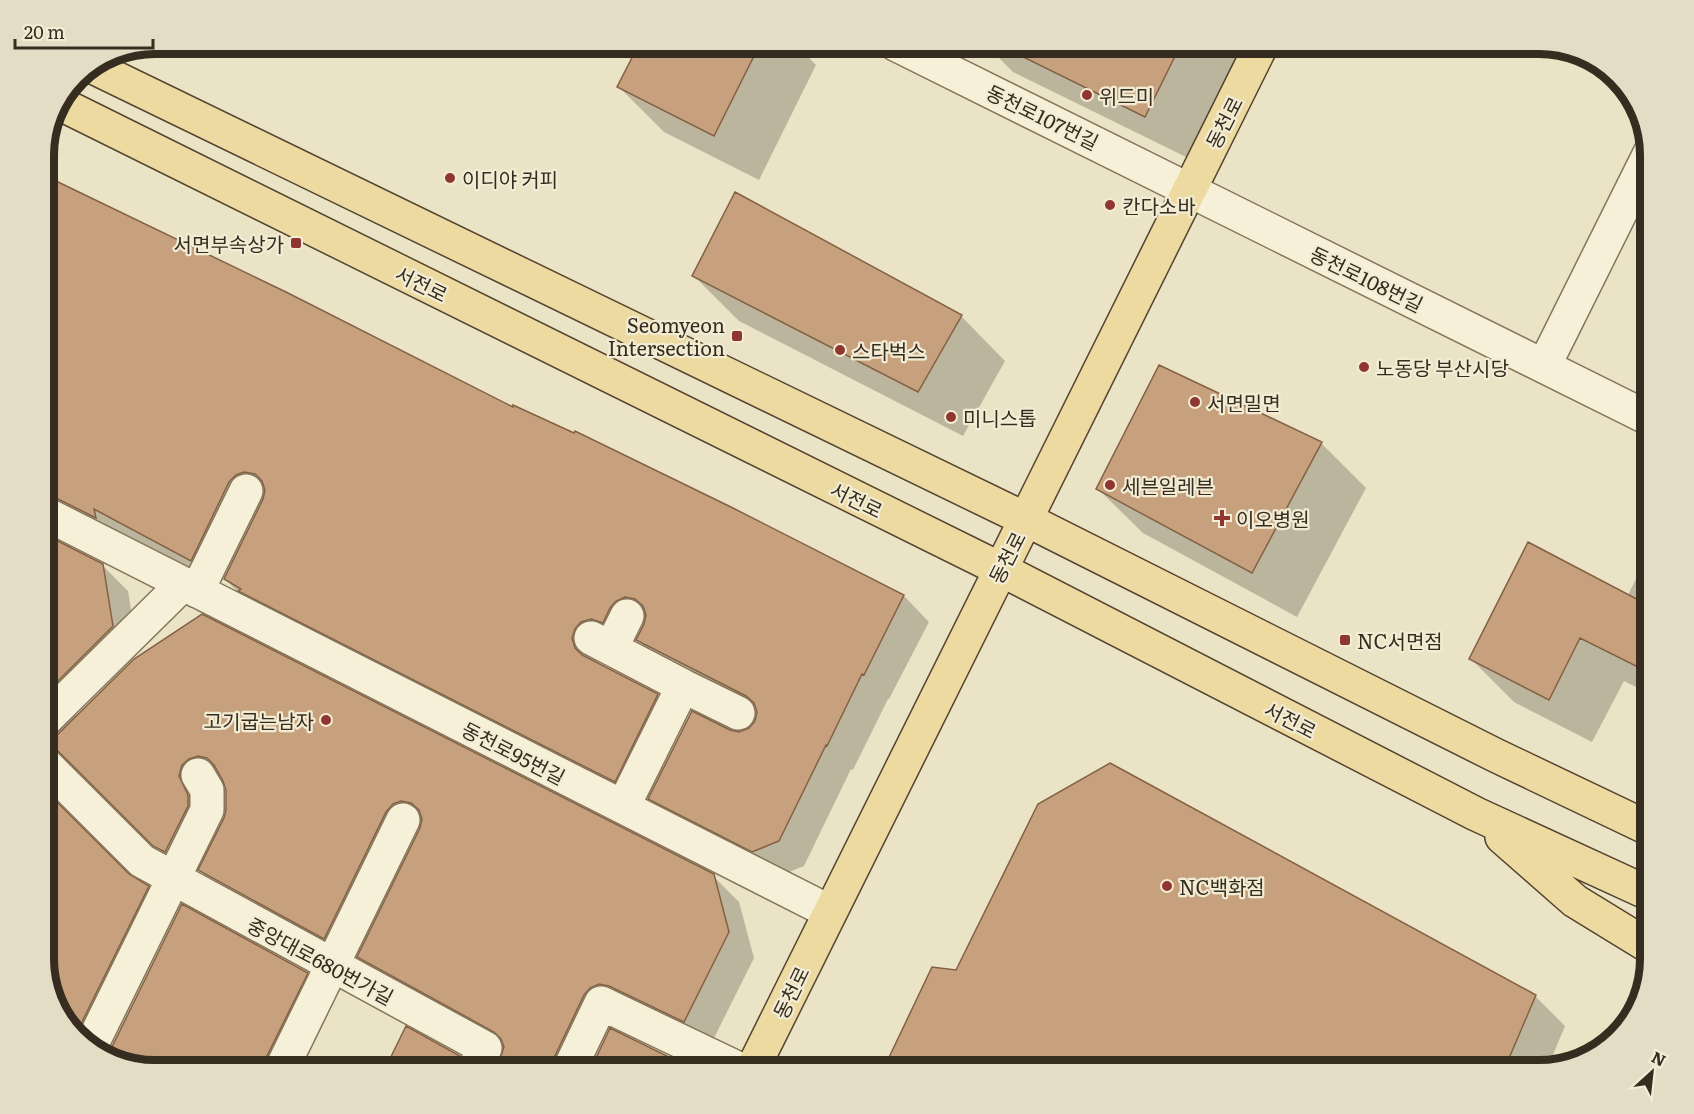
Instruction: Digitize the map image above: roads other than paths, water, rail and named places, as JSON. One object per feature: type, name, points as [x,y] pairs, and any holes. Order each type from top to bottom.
[{"type":"main road","name":"동천로","points":[[757,1060],[1257,54]]},
{"type":"main road","points":[[100,70],[1025,519],[1486,750],[1640,824]]},
{"type":"main road","name":"서전로","points":[[66,107],[1000,569],[1476,814],[1640,889]]},
{"type":"main road","points":[[1476,814],[1575,901],[1640,941]]},
{"type":"street","name":"동천로107번길","points":[[916,54],[1190,189]]},
{"type":"street","points":[[1544,366],[1640,173]]},
{"type":"street","name":"동천로108번길","points":[[1190,189],[1640,414]]},
{"type":"street","points":[[54,712],[190,588],[246,491]]},
{"type":"street","name":"동천로95번길","points":[[54,518],[830,912]]},
{"type":"street","points":[[627,616],[601,643],[738,713]]},
{"type":"street","points":[[623,807],[683,686]]},
{"type":"street","name":"중앙대로680번가길","points":[[54,773],[142,861],[485,1048],[479,1060]]},
{"type":"street","points":[[94,1040],[207,810],[207,790],[198,775]]},
{"type":"street","points":[[286,1060],[403,820]]},
{"type":"street","points":[[573,1060],[601,1003],[718,1060]]},
{"type":"place","name":"위드미","points":[[1087,95]]},
{"type":"place","name":"이디야 커피","points":[[450,178]]},
{"type":"place","name":"칸다소바","points":[[1110,205]]},
{"type":"place","name":"서면부속상가","points":[[296,243]]},
{"type":"place","name":"Seomyeon Intersection","points":[[737,336]]},
{"type":"place","name":"스타벅스","points":[[840,350]]},
{"type":"place","name":"노동당 부산시당","points":[[1364,367]]},
{"type":"place","name":"서면밀면","points":[[1195,402]]},
{"type":"place","name":"미니스톱","points":[[951,417]]},
{"type":"place","name":"세븐일레븐","points":[[1110,485]]},
{"type":"place","name":"이오병원","points":[[1222,518]]},
{"type":"place","name":"NC서면점","points":[[1345,640]]},
{"type":"place","name":"고기굽는남자","points":[[326,720]]},
{"type":"place","name":"NC백화점","points":[[1167,886]]}]
